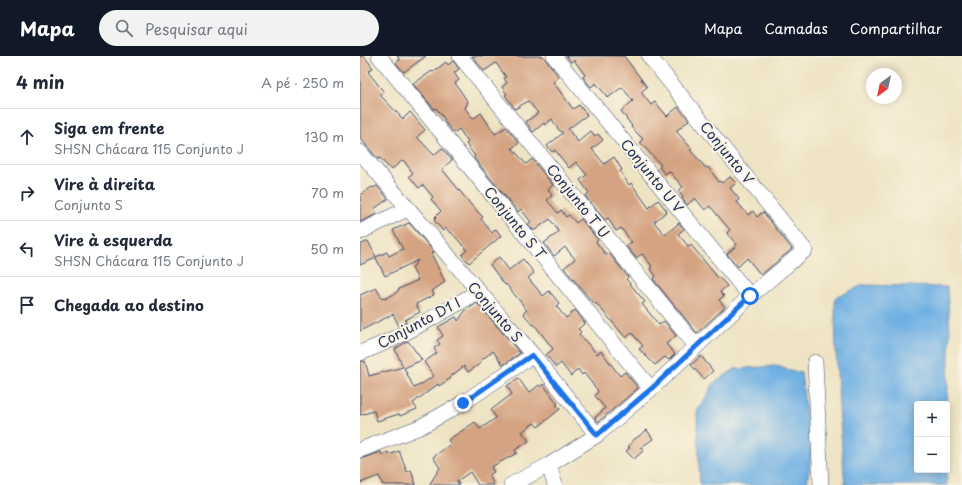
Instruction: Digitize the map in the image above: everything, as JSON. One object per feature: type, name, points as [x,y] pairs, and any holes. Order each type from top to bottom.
[{"type":"street","name":"Conjunto S T","points":[[379,56],[651,389]]},
{"type":"street","name":"Conjunto T U","points":[[460,56],[696,346]]},
{"type":"street","name":"Conjunto U V","points":[[554,56],[750,296]]},
{"type":"street","name":"Conjunto V","points":[[649,56],[805,250],[750,296]]},
{"type":"street","name":"Conjunto S","points":[[360,152],[532,355],[597,435]]},
{"type":"street","points":[[360,232],[407,209]]},
{"type":"street","name":"Conjunto D1 I","points":[[360,353],[384,344],[410,331],[478,292]]},
{"type":"street","points":[[511,485],[549,465],[597,435],[651,389],[750,296]]},
{"type":"street","points":[[360,450],[420,427],[463,403],[532,355]]},
{"type":"street","points":[[815,362],[821,485]]},
{"type":"street","points":[[549,465],[555,485]]},
{"type":"water","points":[[863,285],[947,287],[950,331],[947,401],[914,401],[914,473],[946,473],[947,485],[845,485],[837,368],[835,298]]},
{"type":"water","points":[[776,366],[801,373],[811,454],[807,485],[700,485],[697,412],[714,383],[735,369]]},
{"type":"building","points":[[360,56],[364,56],[373,68],[368,72],[384,92],[380,95],[403,119],[410,112],[425,130],[417,137],[434,155],[442,148],[452,160],[442,169],[472,206],[483,217],[481,219],[492,233],[496,229],[501,236],[469,263],[462,255],[467,250],[451,232],[450,233],[446,228],[443,231],[434,220],[441,211],[431,199],[433,197],[423,185],[419,188],[409,176],[413,173],[403,160],[391,170],[380,158],[378,159],[360,138]]},
{"type":"building","points":[[397,56],[426,56],[404,72],[396,63],[400,60]]},
{"type":"building","points":[[472,56],[543,56],[559,77],[553,82],[567,101],[573,109],[579,105],[587,115],[568,129],[578,142],[591,131],[595,136],[598,134],[603,140],[592,149],[604,164],[614,157],[622,170],[620,171],[629,185],[631,183],[649,208],[658,200],[667,211],[654,222],[665,235],[679,223],[684,229],[678,234],[689,247],[691,245],[719,279],[720,278],[727,286],[720,292],[724,296],[719,300],[725,307],[697,333],[653,279],[656,276],[650,268],[652,266],[642,254],[636,258],[626,246],[632,242],[621,228],[616,231],[608,218],[605,220],[585,196],[589,193],[580,180],[587,175],[576,162],[569,168],[555,150],[552,152],[547,146],[563,133],[558,129],[552,119],[545,125],[544,123],[533,132],[526,122],[538,113],[528,101],[515,109],[505,95],[507,94],[502,87],[507,83],[504,78],[506,77],[496,63],[484,71]]},
{"type":"building","points":[[566,56],[624,56],[647,87],[641,92],[651,105],[655,102],[667,116],[678,107],[689,120],[676,131],[692,149],[690,150],[706,168],[708,167],[719,182],[720,181],[722,183],[730,177],[736,183],[730,188],[739,199],[737,202],[748,215],[753,211],[757,217],[763,212],[792,249],[761,275],[747,258],[738,267],[727,254],[737,245],[727,233],[730,230],[710,206],[705,210],[695,198],[687,205],[678,191],[683,187],[669,171],[665,174],[659,167],[661,165],[640,142],[643,139],[631,127],[632,126],[621,111],[633,101],[622,87],[608,98],[596,83],[591,87],[583,77],[585,75],[574,60],[571,62]]},
{"type":"building","points":[[453,61],[459,69],[454,73],[459,80],[455,83],[468,102],[465,108],[473,119],[481,113],[495,134],[506,127],[519,143],[512,148],[526,164],[532,159],[553,185],[548,189],[552,196],[547,200],[558,213],[561,210],[566,217],[569,215],[576,223],[581,219],[598,240],[596,242],[606,255],[609,253],[628,277],[626,279],[645,302],[642,304],[659,325],[664,321],[676,336],[666,344],[675,354],[669,360],[665,357],[655,365],[639,349],[643,346],[632,333],[626,338],[596,303],[594,304],[564,268],[575,259],[565,247],[554,256],[544,243],[559,232],[550,219],[533,230],[528,224],[531,222],[521,209],[518,212],[474,158],[475,156],[466,144],[468,142],[459,129],[454,133],[436,108],[434,109],[413,84],[446,62],[448,65]]},
{"type":"building","points":[[377,186],[388,199],[374,209],[377,214],[360,222],[360,195],[372,187]]},
{"type":"building","points":[[409,223],[434,252],[431,253],[445,282],[432,291],[434,295],[416,304],[420,312],[405,320],[406,322],[399,326],[393,314],[360,331],[360,295],[376,288],[382,298],[384,297],[385,299],[396,293],[399,289],[418,280],[412,268],[418,260],[385,276],[376,258],[360,265],[360,245],[368,241],[376,257],[387,252],[389,256],[403,249],[393,230]]},
{"type":"building","points":[[499,257],[509,270],[523,259],[534,273],[528,278],[543,296],[549,291],[559,303],[556,306],[566,318],[575,310],[585,323],[578,329],[581,332],[579,334],[597,354],[601,351],[620,376],[625,372],[638,388],[598,422],[595,418],[605,408],[595,396],[598,391],[584,373],[582,375],[578,369],[571,376],[561,363],[556,367],[546,355],[553,349],[534,324],[533,325],[523,313],[527,310],[490,265]]},
{"type":"building","points":[[477,303],[520,353],[503,365],[493,351],[480,361],[481,363],[468,372],[464,366],[450,377],[451,378],[439,386],[438,384],[413,403],[417,409],[400,416],[399,414],[377,421],[374,411],[360,415],[360,362],[365,361],[369,376],[403,367],[395,349],[408,341],[422,360],[404,368],[414,388],[420,385],[434,376],[424,362],[437,353],[434,348],[440,344],[437,340],[443,336],[438,327],[456,317],[458,321],[465,311]]},
{"type":"building","points":[[701,356],[713,371],[704,379],[691,365]]},
{"type":"building","points":[[518,378],[529,393],[539,385],[541,387],[543,384],[560,409],[538,427],[534,423],[522,432],[529,441],[515,450],[517,453],[491,467],[494,472],[489,475],[494,485],[478,485],[470,472],[457,481],[459,485],[429,485],[440,468],[433,457],[451,444],[448,440],[475,422],[480,429],[496,418],[491,410],[512,394],[507,386]]},
{"type":"building","points":[[647,430],[653,439],[640,448],[644,450],[634,459],[626,451],[630,448],[628,447],[633,439]]},
{"type":"building","points":[[399,451],[407,472],[411,470],[416,485],[383,485],[379,476],[360,483],[360,459],[381,452],[382,455],[388,452],[389,455]]},
{"type":"route","points":[[463,403],[532,355],[597,435],[651,389],[750,296]]}]
